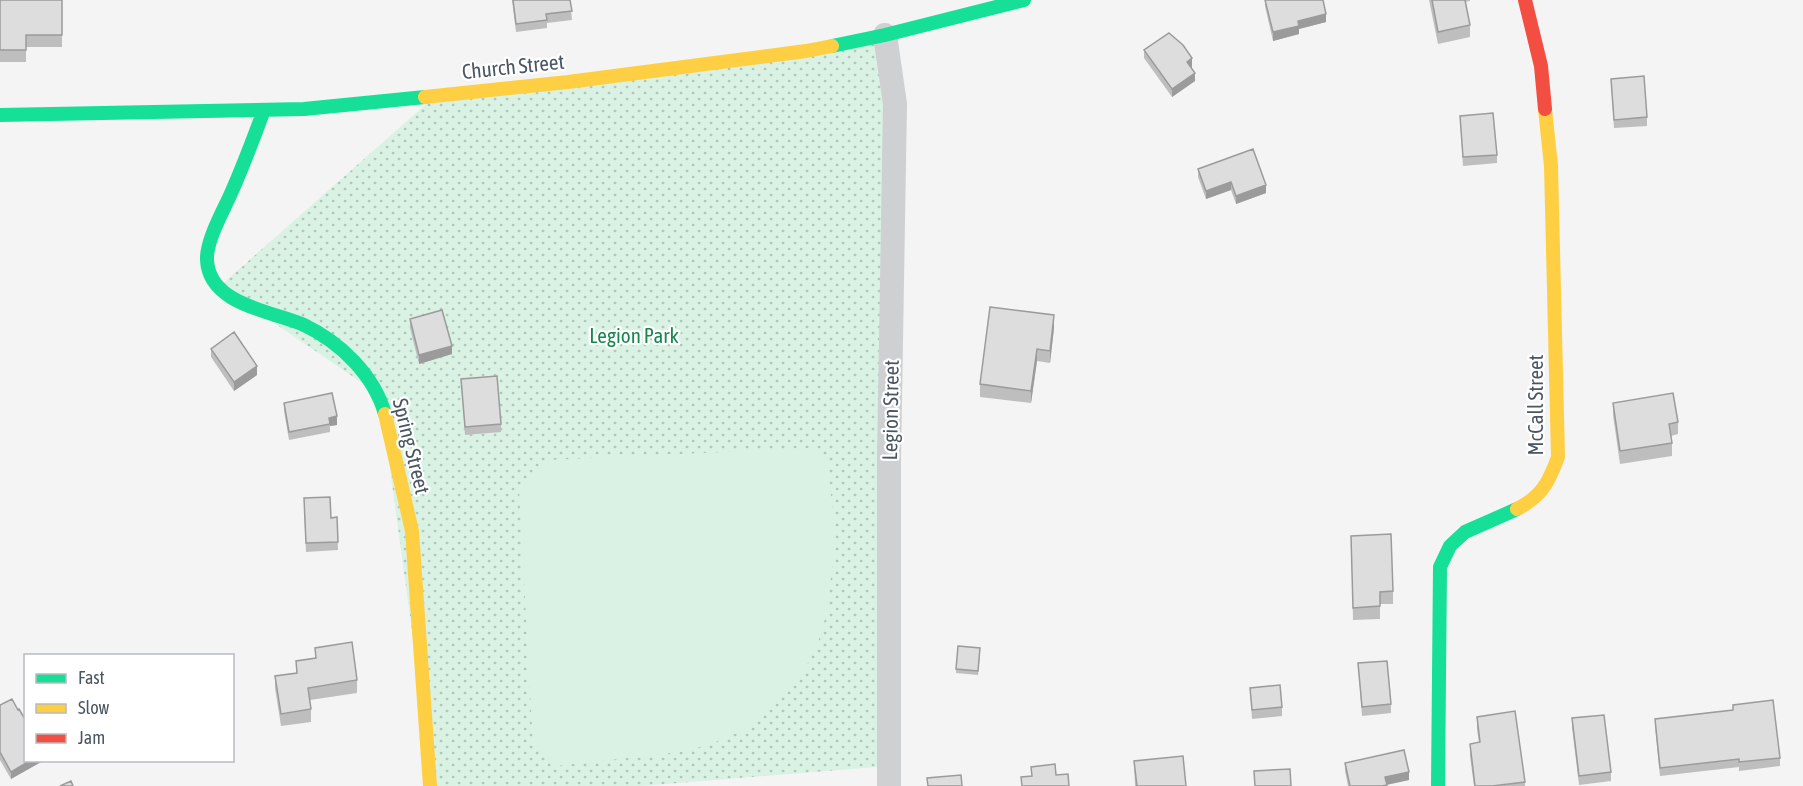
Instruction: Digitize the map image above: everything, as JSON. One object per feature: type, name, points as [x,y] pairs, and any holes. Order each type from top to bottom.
[{"type":"street","name":"Church Street","points":[[0,115],[304,109],[580,80],[795,52],[885,35],[1024,0]]},
{"type":"street","name":"McCall Street","points":[[1438,786],[1440,567],[1444,555],[1451,543],[1466,531],[1535,499],[1547,488],[1555,472],[1558,457],[1551,166],[1541,66],[1525,0]]},
{"type":"street","name":"Legion Street","points":[[885,35],[895,104],[889,459],[889,786]]},
{"type":"street","name":"Spring Street","points":[[264,110],[208,248],[209,272],[233,300],[304,325],[331,341],[351,357],[380,397],[392,438],[412,531],[430,786]]},
{"type":"green space","name":"Legion Park","points":[[884,36],[888,766],[641,786],[433,786],[380,395],[220,286],[432,99]]},
{"type":"green space","points":[[812,448],[827,461],[836,539],[826,615],[818,643],[802,675],[752,726],[721,740],[688,751],[556,766],[533,745],[519,491],[548,460]]},
{"type":"building","points":[[0,0],[62,0],[62,35],[26,35],[26,50],[0,50]]},
{"type":"building","points":[[513,0],[570,0],[572,11],[546,14],[547,20],[516,24]]},
{"type":"building","points":[[1265,0],[1323,0],[1326,14],[1298,21],[1299,26],[1273,32]]},
{"type":"building","points":[[1432,0],[1465,0],[1470,25],[1438,32]]},
{"type":"building","points":[[1169,33],[1183,45],[1192,58],[1187,62],[1195,73],[1172,89],[1144,50]]},
{"type":"building","points":[[1644,76],[1647,117],[1614,120],[1611,79]]},
{"type":"building","points":[[1493,113],[1497,155],[1463,157],[1460,116]]},
{"type":"building","points":[[1253,149],[1266,185],[1236,196],[1231,182],[1206,191],[1198,169]]},
{"type":"building","points":[[990,307],[1054,315],[1050,351],[1037,349],[1031,391],[980,384]]},
{"type":"building","points":[[442,310],[452,346],[419,355],[410,319]]},
{"type":"building","points":[[234,332],[257,366],[234,382],[211,349]]},
{"type":"building","points":[[497,376],[501,424],[465,427],[461,379]]},
{"type":"building","points":[[332,393],[337,416],[329,418],[330,424],[289,432],[284,403]]},
{"type":"building","points":[[1673,393],[1678,422],[1669,424],[1672,443],[1620,451],[1613,403]]},
{"type":"building","points":[[330,497],[331,518],[337,517],[338,542],[306,543],[304,498]]},
{"type":"building","points":[[1391,534],[1393,591],[1380,592],[1380,606],[1353,608],[1351,536]]},
{"type":"building","points":[[352,642],[357,680],[308,688],[311,709],[281,714],[275,676],[297,673],[296,661],[316,658],[315,648]]},
{"type":"building","points":[[958,646],[980,648],[978,671],[956,669]]},
{"type":"building","points":[[1387,661],[1391,704],[1362,707],[1358,663]]},
{"type":"building","points":[[1280,685],[1282,707],[1252,710],[1250,688]]},
{"type":"building","points":[[12,699],[24,718],[24,762],[28,762],[11,772],[0,752],[0,705]]},
{"type":"building","points":[[1773,700],[1780,758],[1739,762],[1739,759],[1660,768],[1655,719],[1733,710],[1733,705]]},
{"type":"building","points":[[1515,711],[1525,782],[1475,786],[1470,744],[1480,742],[1477,717]]},
{"type":"building","points":[[1604,715],[1611,772],[1579,776],[1572,718]]},
{"type":"building","points":[[1404,750],[1409,772],[1385,777],[1387,785],[1350,786],[1345,763]]},
{"type":"building","points":[[1183,756],[1186,786],[1137,786],[1134,761]]},
{"type":"building","points":[[1055,764],[1056,775],[1068,774],[1069,786],[1022,786],[1021,777],[1032,776],[1031,767]]},
{"type":"building","points":[[1290,769],[1291,786],[1255,786],[1254,771]]},
{"type":"building","points":[[961,775],[962,786],[928,786],[927,778]]},
{"type":"building","points":[[71,781],[73,786],[60,786]]},
{"type":"traffic: fast","points":[[832,46],[1024,0]]},
{"type":"traffic: fast","points":[[0,115],[304,109],[425,97]]},
{"type":"traffic: fast","points":[[264,110],[241,171],[209,243],[207,260],[210,275],[218,287],[230,297],[304,325],[343,350],[373,386],[385,414]]},
{"type":"traffic: fast","points":[[1438,786],[1440,567],[1450,546],[1465,532],[1517,509]]},
{"type":"traffic: slow","points":[[425,97],[568,82],[832,46]]},
{"type":"traffic: slow","points":[[1517,509],[1533,499],[1544,487],[1558,457],[1551,166],[1545,109]]},
{"type":"traffic: slow","points":[[385,414],[412,531],[430,786]]},
{"type":"traffic: jam","points":[[1525,0],[1541,66],[1545,109]]}]
